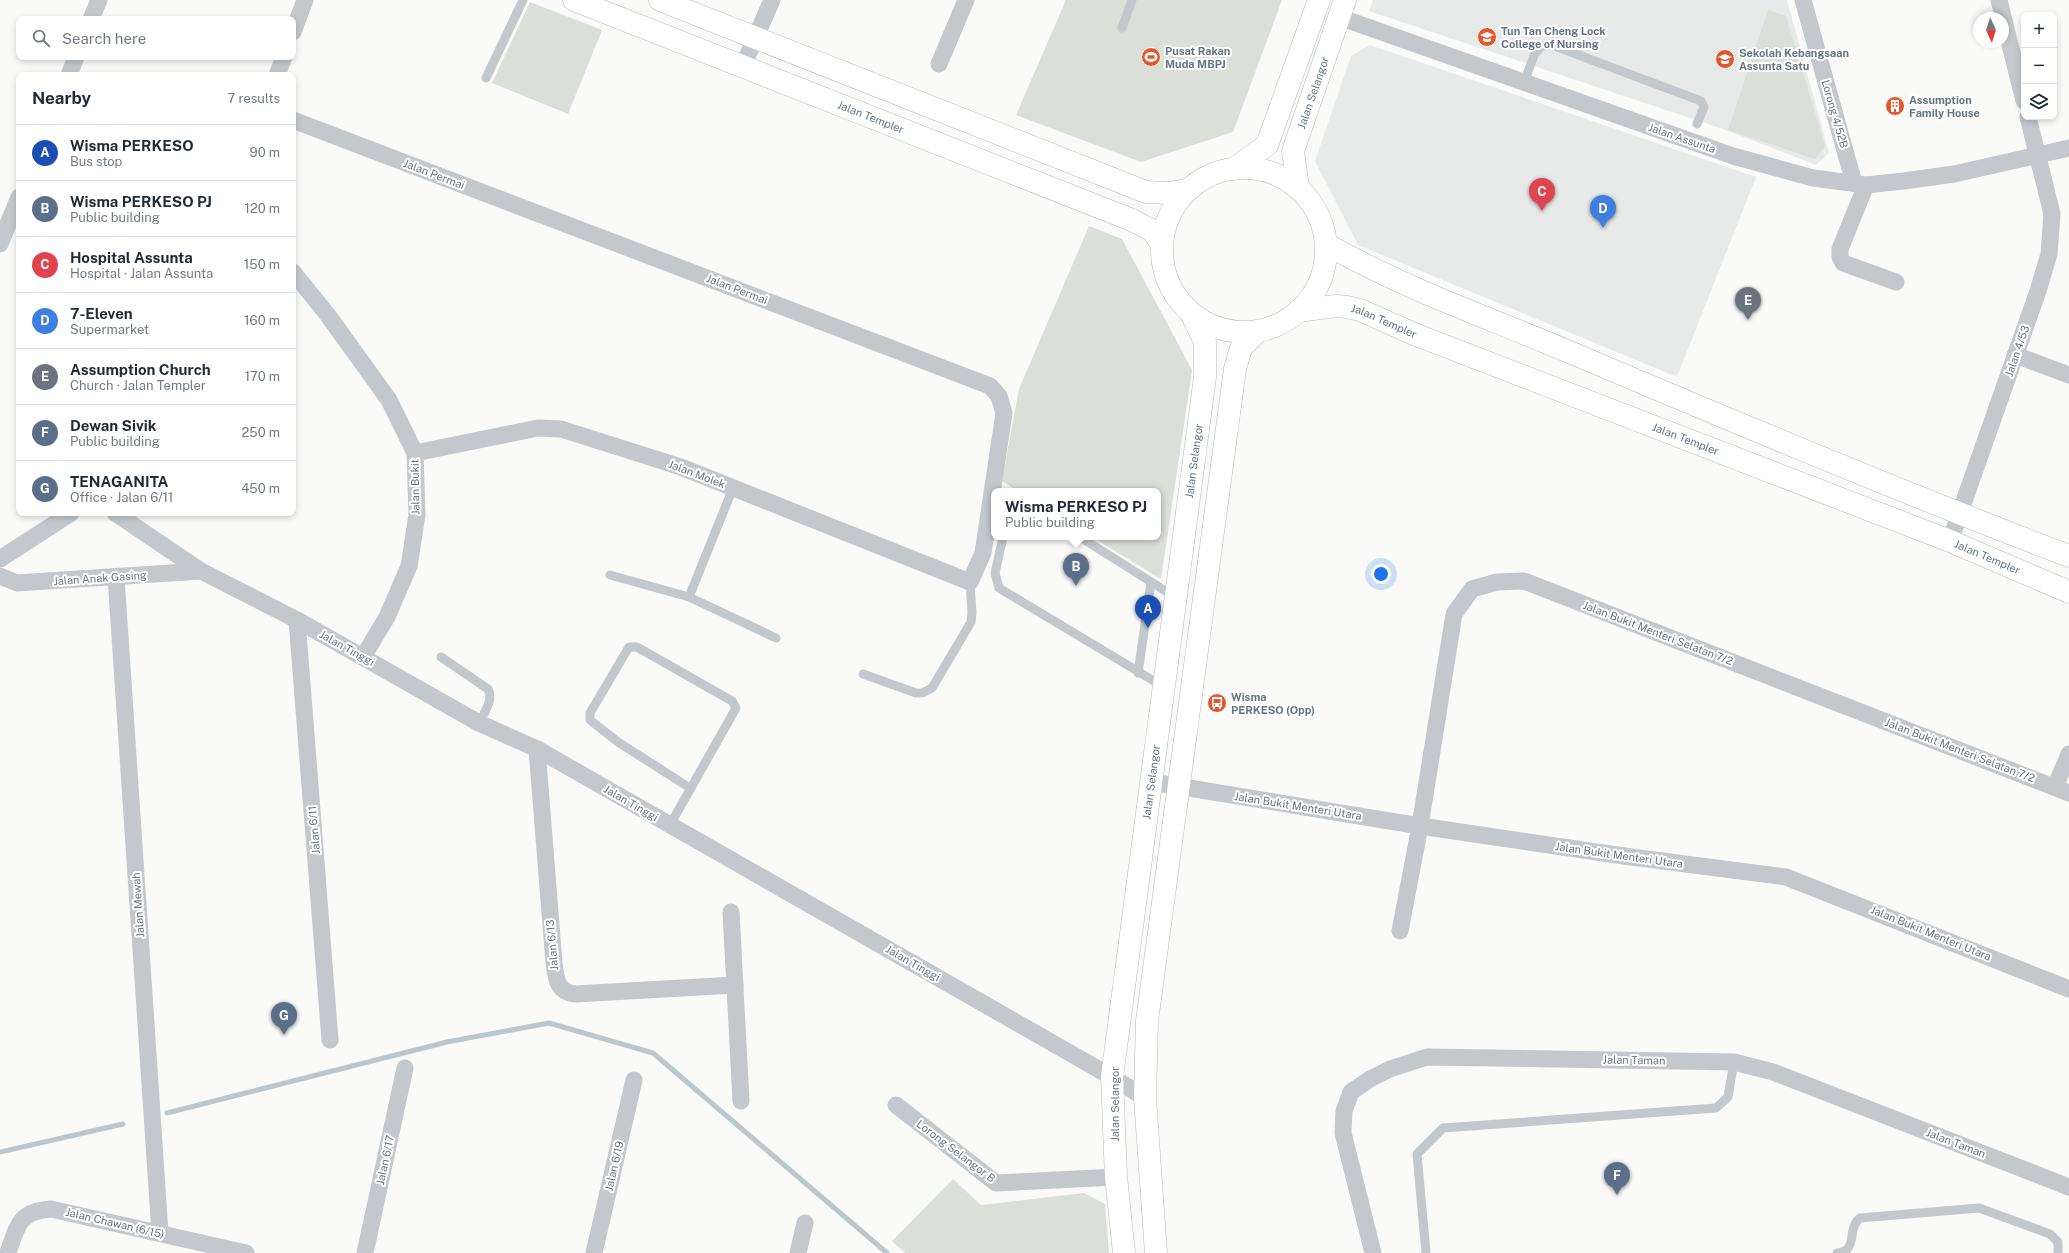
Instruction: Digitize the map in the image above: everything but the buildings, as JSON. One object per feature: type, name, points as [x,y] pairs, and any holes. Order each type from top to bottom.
[{"type":"main road","name":"Jalan Templer","points":[[574,0],[1132,220],[1153,231],[1161,244]]},
{"type":"main road","points":[[660,0],[1146,192],[1168,193],[1187,190]]},
{"type":"main road","points":[[1234,169],[1267,145],[1319,0]]},
{"type":"main road","name":"Jalan Selangor","points":[[1298,188],[1293,151],[1342,9]]},
{"type":"main road","points":[[1234,169],[1256,170],[1270,174],[1298,188],[1316,210],[1323,223],[1328,244],[1324,269],[1314,292],[1298,311],[1279,324],[1257,332],[1234,332],[1212,327],[1192,315],[1182,306],[1169,287],[1162,266],[1161,244],[1165,224],[1174,206],[1187,190],[1209,176],[1234,169]]},
{"type":"main road","points":[[1328,244],[1377,271],[1959,514],[2069,556]]},
{"type":"main road","name":"Jalan Templer","points":[[1298,311],[1336,306],[1360,310],[1421,337],[1950,541],[2069,592]]},
{"type":"main road","name":"Jalan Selangor","points":[[1124,1253],[1116,1177],[1112,1077],[1205,377],[1206,342],[1192,315]]},
{"type":"main road","points":[[1156,1253],[1145,1098],[1147,1021],[1235,369],[1241,348],[1257,332]]},
{"type":"street","points":[[92,16],[99,0]]},
{"type":"street","points":[[296,24],[305,0]]},
{"type":"street","points":[[743,66],[772,0]]},
{"type":"street","points":[[939,64],[966,0]]},
{"type":"street","name":"Lorong 4/52B","points":[[1802,0],[1860,184]]},
{"type":"street","points":[[2000,0],[2021,88]]},
{"type":"street","name":"Jalan Assunta","points":[[1342,9],[1524,82],[1733,156],[1813,178],[1860,184],[1954,174],[2069,148]]},
{"type":"street","points":[[69,72],[75,60]]},
{"type":"street","points":[[278,72],[283,60]]},
{"type":"street","name":"Jalan 4/53","points":[[1950,541],[2049,254],[2052,214],[2029,120]]},
{"type":"street","name":"Jalan Permai","points":[[296,121],[990,386],[999,396],[1003,404],[1004,422],[993,488]]},
{"type":"street","points":[[1860,184],[1840,249],[1840,257],[1843,263],[1896,282]]},
{"type":"street","points":[[0,244],[16,204]]},
{"type":"street","name":"Jalan Bukit","points":[[296,274],[332,320],[389,400],[415,454],[417,515],[409,566],[387,617],[363,656]]},
{"type":"street","points":[[2015,355],[2069,375]]},
{"type":"street","name":"Jalan Molek","points":[[415,454],[538,428],[551,428],[572,432],[681,467],[970,582]]},
{"type":"street","name":"Jalan Permai","points":[[970,582],[983,553],[991,503]]},
{"type":"street","points":[[0,559],[66,516]]},
{"type":"street","name":"Jalan Tinggi","points":[[119,516],[201,571],[297,620],[363,656],[479,723],[537,749],[1112,1077],[1145,1098]]},
{"type":"street","name":"Jalan Anak Gasing","points":[[0,576],[17,583],[201,571]]},
{"type":"street","name":"Jalan Mewah","points":[[116,577],[160,1233]]},
{"type":"street","name":"Jalan Bukit Menteri Selatan 7/2","points":[[1400,931],[1420,826],[1454,614],[1472,589],[1497,582],[1524,581],[2062,790]]},
{"type":"street","name":"Jalan 6/11","points":[[297,620],[330,1040]]},
{"type":"street","name":"Jalan 6/13","points":[[537,749],[557,985],[562,990],[575,994],[734,985]]},
{"type":"street","points":[[2062,790],[2069,754]]},
{"type":"street","name":"Jalan Bukit Menteri Utara","points":[[1152,782],[1420,826],[1786,878],[2069,988]]},
{"type":"street","points":[[731,912],[734,985],[742,1101]]},
{"type":"street","name":"Jalan Taman","points":[[1373,1253],[1343,1133],[1344,1111],[1351,1092],[1370,1079],[1390,1069],[1427,1057],[1734,1062],[1773,1072],[2069,1187]]},
{"type":"street","name":"Jalan 6/17","points":[[365,1253],[405,1068]]},
{"type":"street","name":"Jalan 6/19","points":[[594,1253],[634,1080]]},
{"type":"street","name":"Lorong Selangor B","points":[[896,1105],[996,1183],[1116,1177]]},
{"type":"street","name":"Jalan Chawan (6/15)","points":[[8,1253],[18,1223],[25,1216],[37,1210],[51,1209],[160,1233],[179,1245],[246,1253]]},
{"type":"street","points":[[798,1253],[805,1223]]},
{"type":"lane","points":[[486,78],[523,0]]},
{"type":"lane","points":[[1122,28],[1132,0]]},
{"type":"lane","points":[[1524,82],[1535,53],[1542,46],[1552,45],[1701,100],[1704,107],[1697,124]]},
{"type":"lane","points":[[689,597],[733,488]]},
{"type":"lane","points":[[1002,540],[995,573],[999,588],[1138,673],[1164,687]]},
{"type":"lane","points":[[1085,540],[1176,598]]},
{"type":"lane","points":[[610,575],[689,597],[776,638]]},
{"type":"lane","points":[[863,674],[916,693],[922,693],[932,688],[971,622],[972,613],[970,582]]},
{"type":"lane","points":[[1138,673],[1151,583]]},
{"type":"lane","points":[[670,825],[735,712],[735,704],[637,647],[629,647],[590,713],[590,720],[618,742],[690,788]]},
{"type":"lane","points":[[441,658],[488,689],[490,693],[489,702],[479,723]]},
{"type":"lane","points":[[1426,1253],[1418,1154],[1443,1128],[1716,1108],[1728,1098],[1734,1062]]},
{"type":"lane","points":[[1837,1253],[1849,1249],[1852,1244],[1853,1225],[1860,1218],[1976,1208],[2050,1234],[2058,1242],[2058,1253]]},
{"type":"shaded area","name":"Pusat Rakan Muda MBPJ","points":[[1066,0],[1282,0],[1233,132],[1141,162],[1016,115]]},
{"type":"shaded area","points":[[1373,0],[1787,0],[1829,153],[1816,165],[1723,129],[1369,11]]},
{"type":"shaded area","points":[[530,2],[602,30],[568,114],[492,83]]},
{"type":"shaded area","points":[[1768,10],[1786,16],[1825,146],[1815,159],[1728,130]]},
{"type":"shaded area","points":[[1370,45],[1756,177],[1677,377],[1358,245],[1315,161],[1351,56]]},
{"type":"shaded area","points":[[1089,226],[1122,239],[1192,370],[1161,579],[1097,540],[1161,540],[1161,488],[1013,488],[1002,481],[1019,389]]},
{"type":"shaded area","points":[[953,1179],[981,1205],[1084,1193],[1105,1204],[1109,1253],[905,1253],[892,1241]]},
{"type":"waterway","points":[[167,1113],[447,1042],[549,1023],[653,1053],[887,1253]]},
{"type":"waterway","points":[[0,1152],[123,1124]]},
{"type":"place","name":"Tun Tan Cheng Lock College of Nursing","points":[[1487,37]]},
{"type":"place","name":"Pusat Rakan Muda MBPJ","points":[[1151,57]]},
{"type":"place","name":"Sekolah Kebangsaan Assunta Satu","points":[[1725,59]]},
{"type":"place","name":"Assumption Family House","points":[[1895,106]]},
{"type":"place","name":"Hospital Assunta","points":[[1542,211]]},
{"type":"place","name":"7-Eleven","points":[[1603,228]]},
{"type":"place","name":"Assumption Church","points":[[1748,320]]},
{"type":"place","name":"Wisma PERKESO PJ","points":[[1076,586]]},
{"type":"place","name":"Wisma PERKESO","points":[[1148,628]]},
{"type":"place","name":"Wisma PERKESO (Opp)","points":[[1217,703]]},
{"type":"place","name":"TENAGANITA","points":[[284,1035]]},
{"type":"place","name":"Dewan Sivik","points":[[1617,1195]]}]
